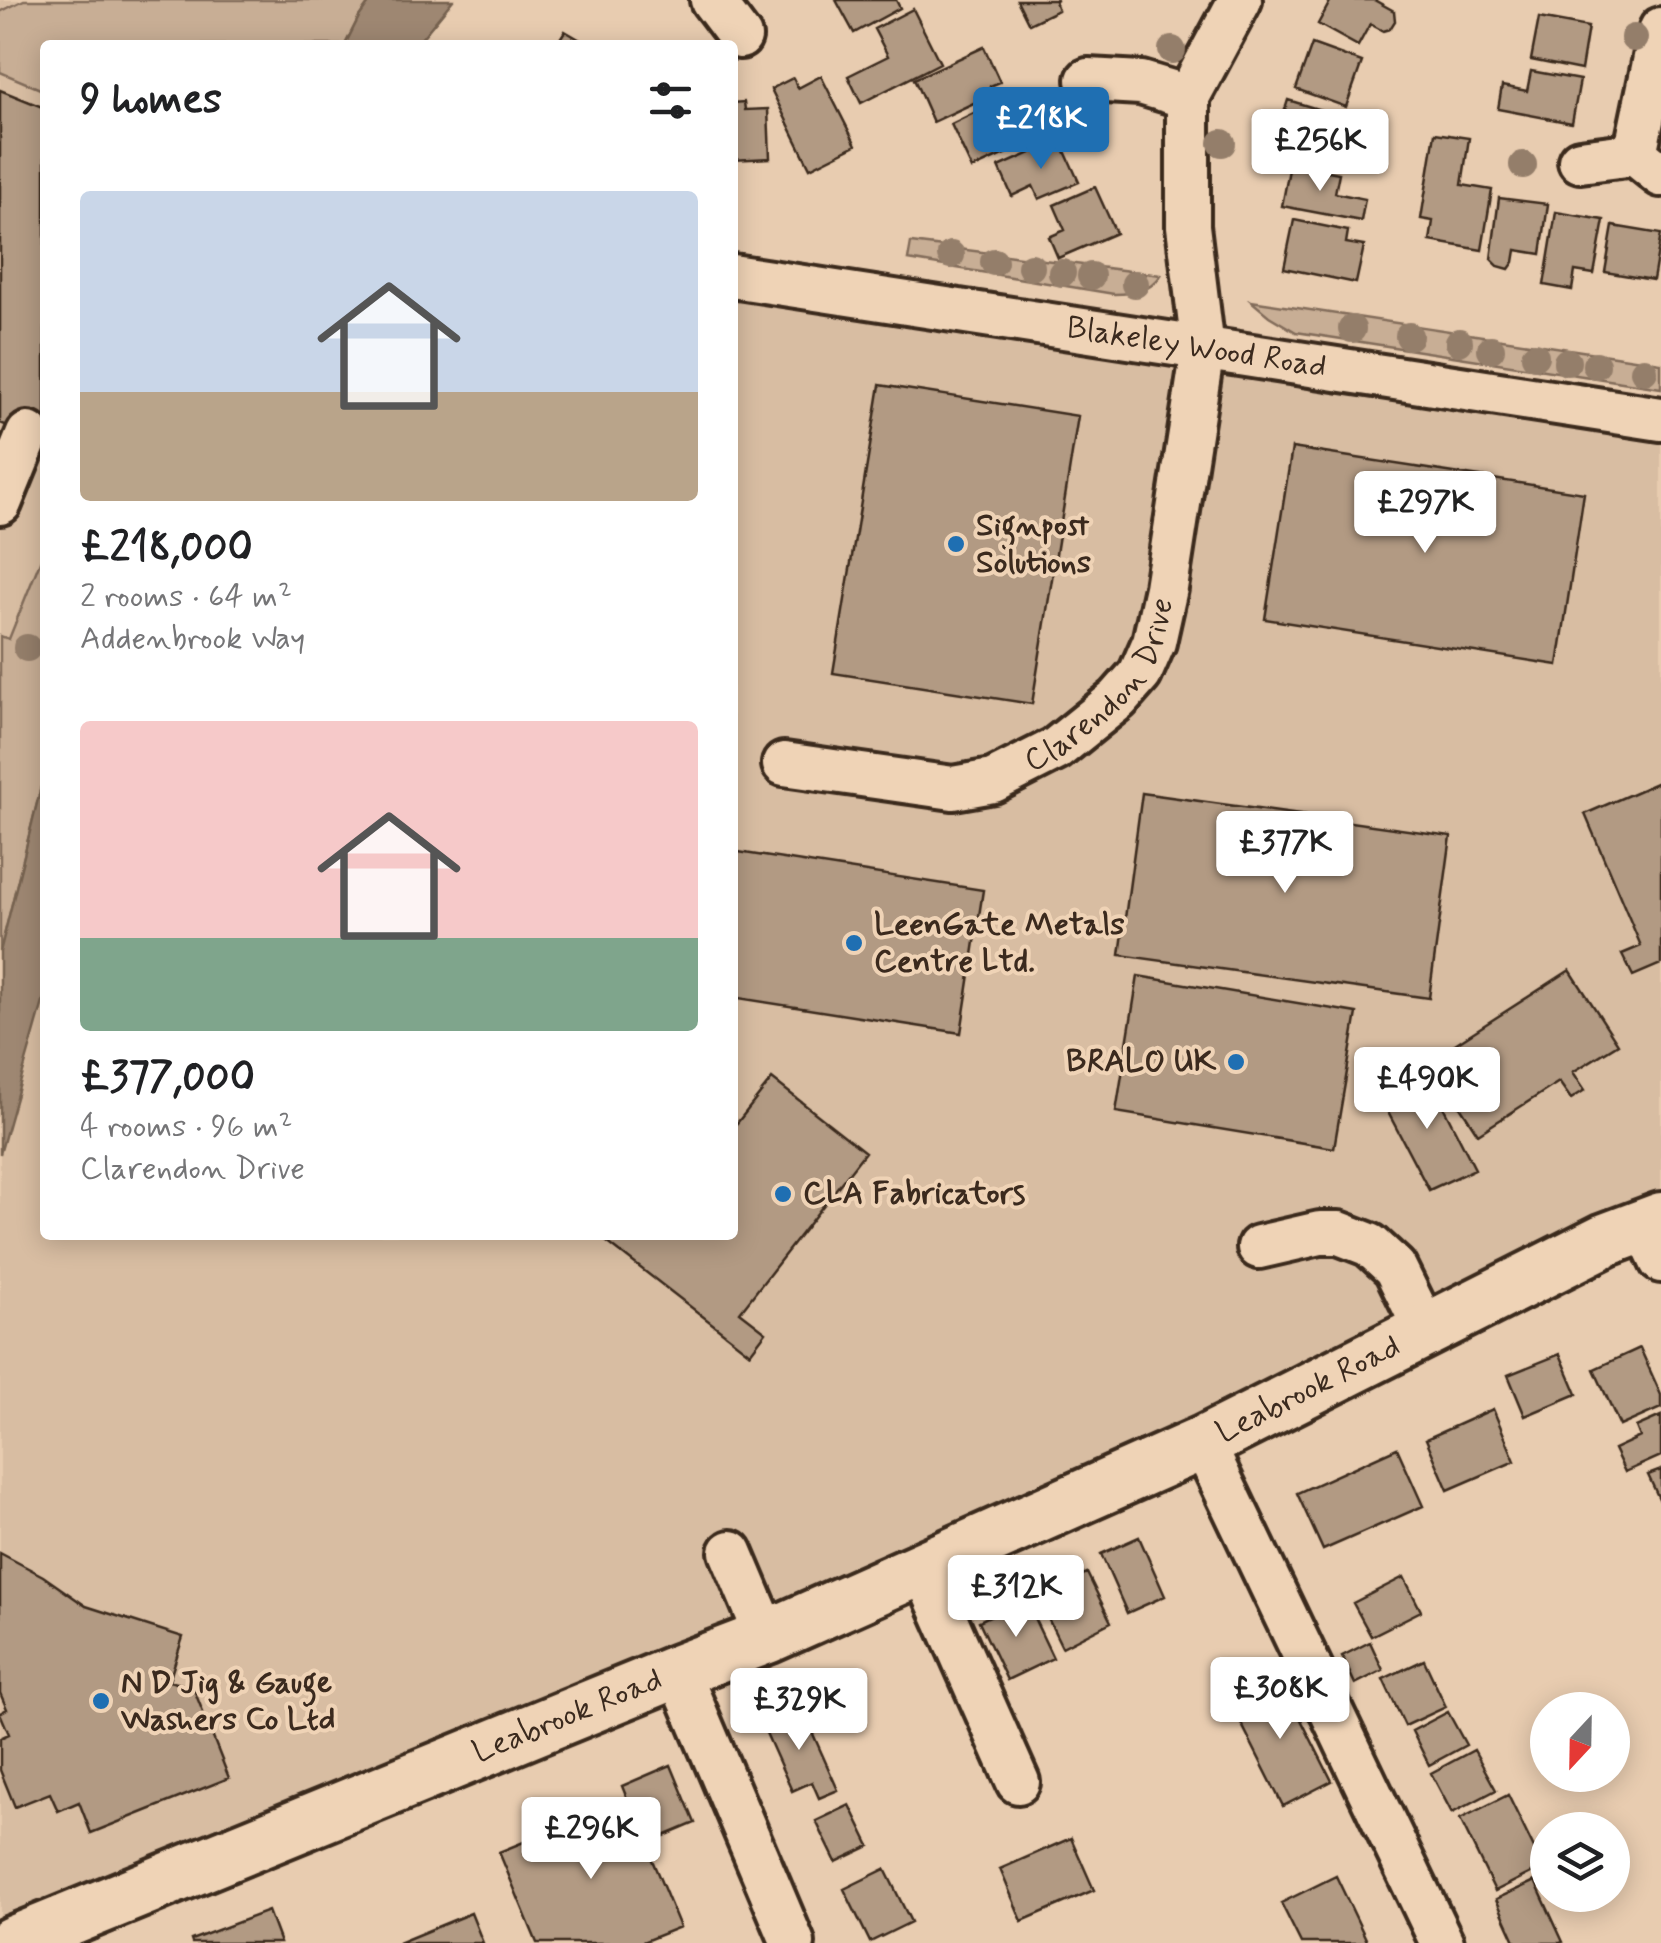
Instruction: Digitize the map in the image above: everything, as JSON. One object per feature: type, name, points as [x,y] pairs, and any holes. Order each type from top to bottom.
[{"type":"main road","name":"Leabrook Road","points":[[12,1943],[767,1637],[1203,1443],[1605,1240],[1656,1236]]},
{"type":"street","points":[[712,0],[740,37]]},
{"type":"street","points":[[1088,80],[1141,83],[1188,97],[1240,0]]},
{"type":"street","points":[[1580,162],[1648,164],[1661,28]]},
{"type":"street","name":"Clarendon Drive","points":[[784,764],[953,788],[993,782],[1056,748],[1118,700],[1140,674],[1154,642],[1166,588],[1203,349],[1188,226],[1188,97]]},
{"type":"street","name":"Blakeley Wood Road","points":[[738,277],[1661,419]]},
{"type":"street","points":[[0,503],[28,434]]},
{"type":"street","points":[[1259,1247],[1320,1233],[1339,1233],[1370,1245],[1395,1268],[1426,1331]]},
{"type":"street","points":[[1203,1443],[1442,1943]]},
{"type":"street","points":[[731,1552],[767,1637]]},
{"type":"street","points":[[923,1568],[1018,1782]]},
{"type":"street","points":[[678,1671],[793,1943]]},
{"type":"shaded area","points":[[0,0],[408,0],[379,40],[40,40],[40,1240],[738,1240],[738,277],[1661,419],[1661,1219],[1272,1409],[0,1943]]},
{"type":"shaded area","points":[[24,0],[371,0],[348,40],[40,40],[40,89],[0,72],[0,12]]},
{"type":"shaded area","points":[[371,0],[453,0],[420,40],[348,40]]},
{"type":"shaded area","points":[[911,243],[1161,275],[1140,291],[1114,294],[908,260]]},
{"type":"shaded area","points":[[1251,301],[1661,363],[1661,388],[1296,332]]},
{"type":"shaded area","points":[[40,562],[40,791],[0,952],[0,636],[9,639]]},
{"type":"shaded area","points":[[40,791],[40,1013],[0,1154],[0,952]]},
{"type":"building","points":[[836,0],[896,0],[900,8],[854,33]]},
{"type":"building","points":[[1017,0],[1058,0],[1058,10],[1029,24]]},
{"type":"building","points":[[1331,0],[1374,0],[1394,11],[1395,21],[1383,31],[1370,24],[1358,46],[1318,24]]},
{"type":"building","points":[[913,9],[940,63],[861,103],[848,76],[888,56],[874,29]]},
{"type":"building","points":[[1539,18],[1588,27],[1581,70],[1531,60]]},
{"type":"building","points":[[565,31],[580,40],[559,40]]},
{"type":"building","points":[[1312,44],[1362,62],[1346,107],[1296,89]]},
{"type":"building","points":[[984,47],[1000,82],[990,86],[993,94],[933,122],[914,79]]},
{"type":"building","points":[[1531,71],[1580,80],[1572,123],[1498,109],[1502,86],[1527,91]]},
{"type":"building","points":[[821,76],[856,145],[810,168],[771,89],[793,78],[798,88]]},
{"type":"building","points":[[0,90],[40,106],[40,439],[0,423]]},
{"type":"building","points":[[1011,95],[1033,141],[972,169],[951,124]]},
{"type":"building","points":[[1288,100],[1354,120],[1341,164],[1274,145]]},
{"type":"building","points":[[738,102],[744,102],[745,110],[768,109],[770,158],[738,160]]},
{"type":"building","points":[[1435,133],[1469,138],[1462,185],[1492,190],[1482,250],[1430,241],[1433,221],[1421,219]]},
{"type":"building","points":[[1060,140],[1079,182],[1039,199],[1033,186],[1012,196],[999,167]]},
{"type":"building","points":[[1290,164],[1339,173],[1335,193],[1365,199],[1361,221],[1282,206]]},
{"type":"building","points":[[1095,187],[1116,233],[1058,258],[1049,237],[1065,230],[1054,205]]},
{"type":"building","points":[[1499,198],[1548,204],[1541,254],[1516,250],[1509,269],[1491,259]]},
{"type":"building","points":[[1556,212],[1604,220],[1594,274],[1575,271],[1572,290],[1544,285]]},
{"type":"building","points":[[1294,220],[1348,231],[1346,243],[1364,246],[1356,283],[1284,268]]},
{"type":"building","points":[[1613,226],[1661,234],[1653,280],[1605,272]]},
{"type":"building","name":"Signpost Solutions","points":[[880,385],[1078,416],[1032,704],[833,673]]},
{"type":"building","points":[[1292,448],[1584,493],[1558,665],[1265,619]]},
{"type":"building","points":[[1661,781],[1661,964],[1633,976],[1622,954],[1641,946],[1585,814]]},
{"type":"building","points":[[1142,793],[1451,836],[1429,998],[1120,955]]},
{"type":"building","name":"LeenGate Metals Centre Ltd.","points":[[738,852],[983,890],[961,1033],[738,998]]},
{"type":"building","points":[[1570,970],[1618,1044],[1573,1072],[1585,1090],[1571,1099],[1559,1082],[1478,1134],[1430,1060]]},
{"type":"building","name":"BRALO UK","points":[[1138,976],[1357,1013],[1334,1148],[1116,1112]]},
{"type":"building","points":[[1426,1073],[1475,1169],[1429,1190],[1380,1097]]},
{"type":"building","name":"CLA Fabricators","points":[[772,1079],[865,1152],[740,1312],[766,1332],[750,1353],[604,1240],[738,1240],[738,1122]]},
{"type":"building","points":[[1640,1348],[1661,1395],[1661,1408],[1620,1426],[1594,1369]]},
{"type":"building","points":[[1560,1354],[1577,1394],[1525,1416],[1508,1375]]},
{"type":"building","points":[[1493,1409],[1515,1461],[1448,1490],[1426,1439]]},
{"type":"building","points":[[1661,1416],[1661,1456],[1625,1472],[1614,1449],[1640,1437],[1636,1427]]},
{"type":"building","points":[[1397,1448],[1423,1506],[1323,1550],[1297,1493]]},
{"type":"building","points":[[1661,1470],[1661,1503],[1648,1475]]},
{"type":"building","points":[[1139,1537],[1165,1596],[1127,1613],[1101,1554]]},
{"type":"building","name":"N D Jig & Gauge Washers Co Ltd","points":[[0,1553],[86,1606],[183,1637],[169,1681],[193,1687],[229,1778],[91,1833],[79,1802],[58,1811],[50,1793],[15,1807],[0,1770],[0,1738],[9,1734],[0,1713],[7,1709],[0,1693]]},
{"type":"building","points":[[1087,1573],[1111,1622],[1062,1647],[1038,1598]]},
{"type":"building","points":[[1404,1577],[1421,1611],[1371,1636],[1353,1603]]},
{"type":"building","points":[[1025,1599],[1053,1658],[1007,1680],[979,1621]]},
{"type":"building","points":[[1370,1642],[1383,1670],[1355,1684],[1342,1656]]},
{"type":"building","points":[[1424,1660],[1446,1707],[1405,1726],[1383,1679]]},
{"type":"building","points":[[1259,1681],[1268,1698],[1286,1690],[1332,1781],[1283,1806],[1228,1697]]},
{"type":"building","points":[[801,1707],[838,1790],[819,1798],[812,1782],[792,1791],[762,1724]]},
{"type":"building","points":[[1448,1712],[1466,1745],[1429,1765],[1412,1731]]},
{"type":"building","points":[[1474,1750],[1496,1790],[1452,1813],[1431,1773]]},
{"type":"building","points":[[671,1765],[695,1823],[645,1844],[622,1786]]},
{"type":"building","points":[[1508,1795],[1530,1840],[1530,1874],[1495,1891],[1460,1819]]},
{"type":"building","points":[[627,1800],[680,1927],[640,1943],[537,1943],[499,1852]]},
{"type":"building","points":[[850,1805],[870,1846],[836,1862],[816,1821]]},
{"type":"building","points":[[1071,1838],[1094,1890],[1022,1921],[1000,1869]]},
{"type":"building","points":[[885,1869],[911,1922],[870,1942],[844,1889]]},
{"type":"building","points":[[1336,1876],[1368,1943],[1301,1943],[1281,1903]]},
{"type":"building","points":[[1530,1883],[1530,1912],[1549,1912],[1563,1942],[1516,1943],[1496,1899]]},
{"type":"building","points":[[268,1911],[280,1943],[192,1943],[191,1940]]},
{"type":"building","points":[[471,1913],[483,1943],[398,1943]]},
{"type":"place","name":"Signpost Solutions","points":[[956,544]]},
{"type":"place","name":"LeenGate Metals Centre Ltd.","points":[[854,943]]},
{"type":"place","name":"BRALO UK","points":[[1236,1062]]},
{"type":"place","name":"CLA Fabricators","points":[[783,1194]]},
{"type":"place","name":"N D Jig & Gauge Washers Co Ltd","points":[[101,1701]]}]
